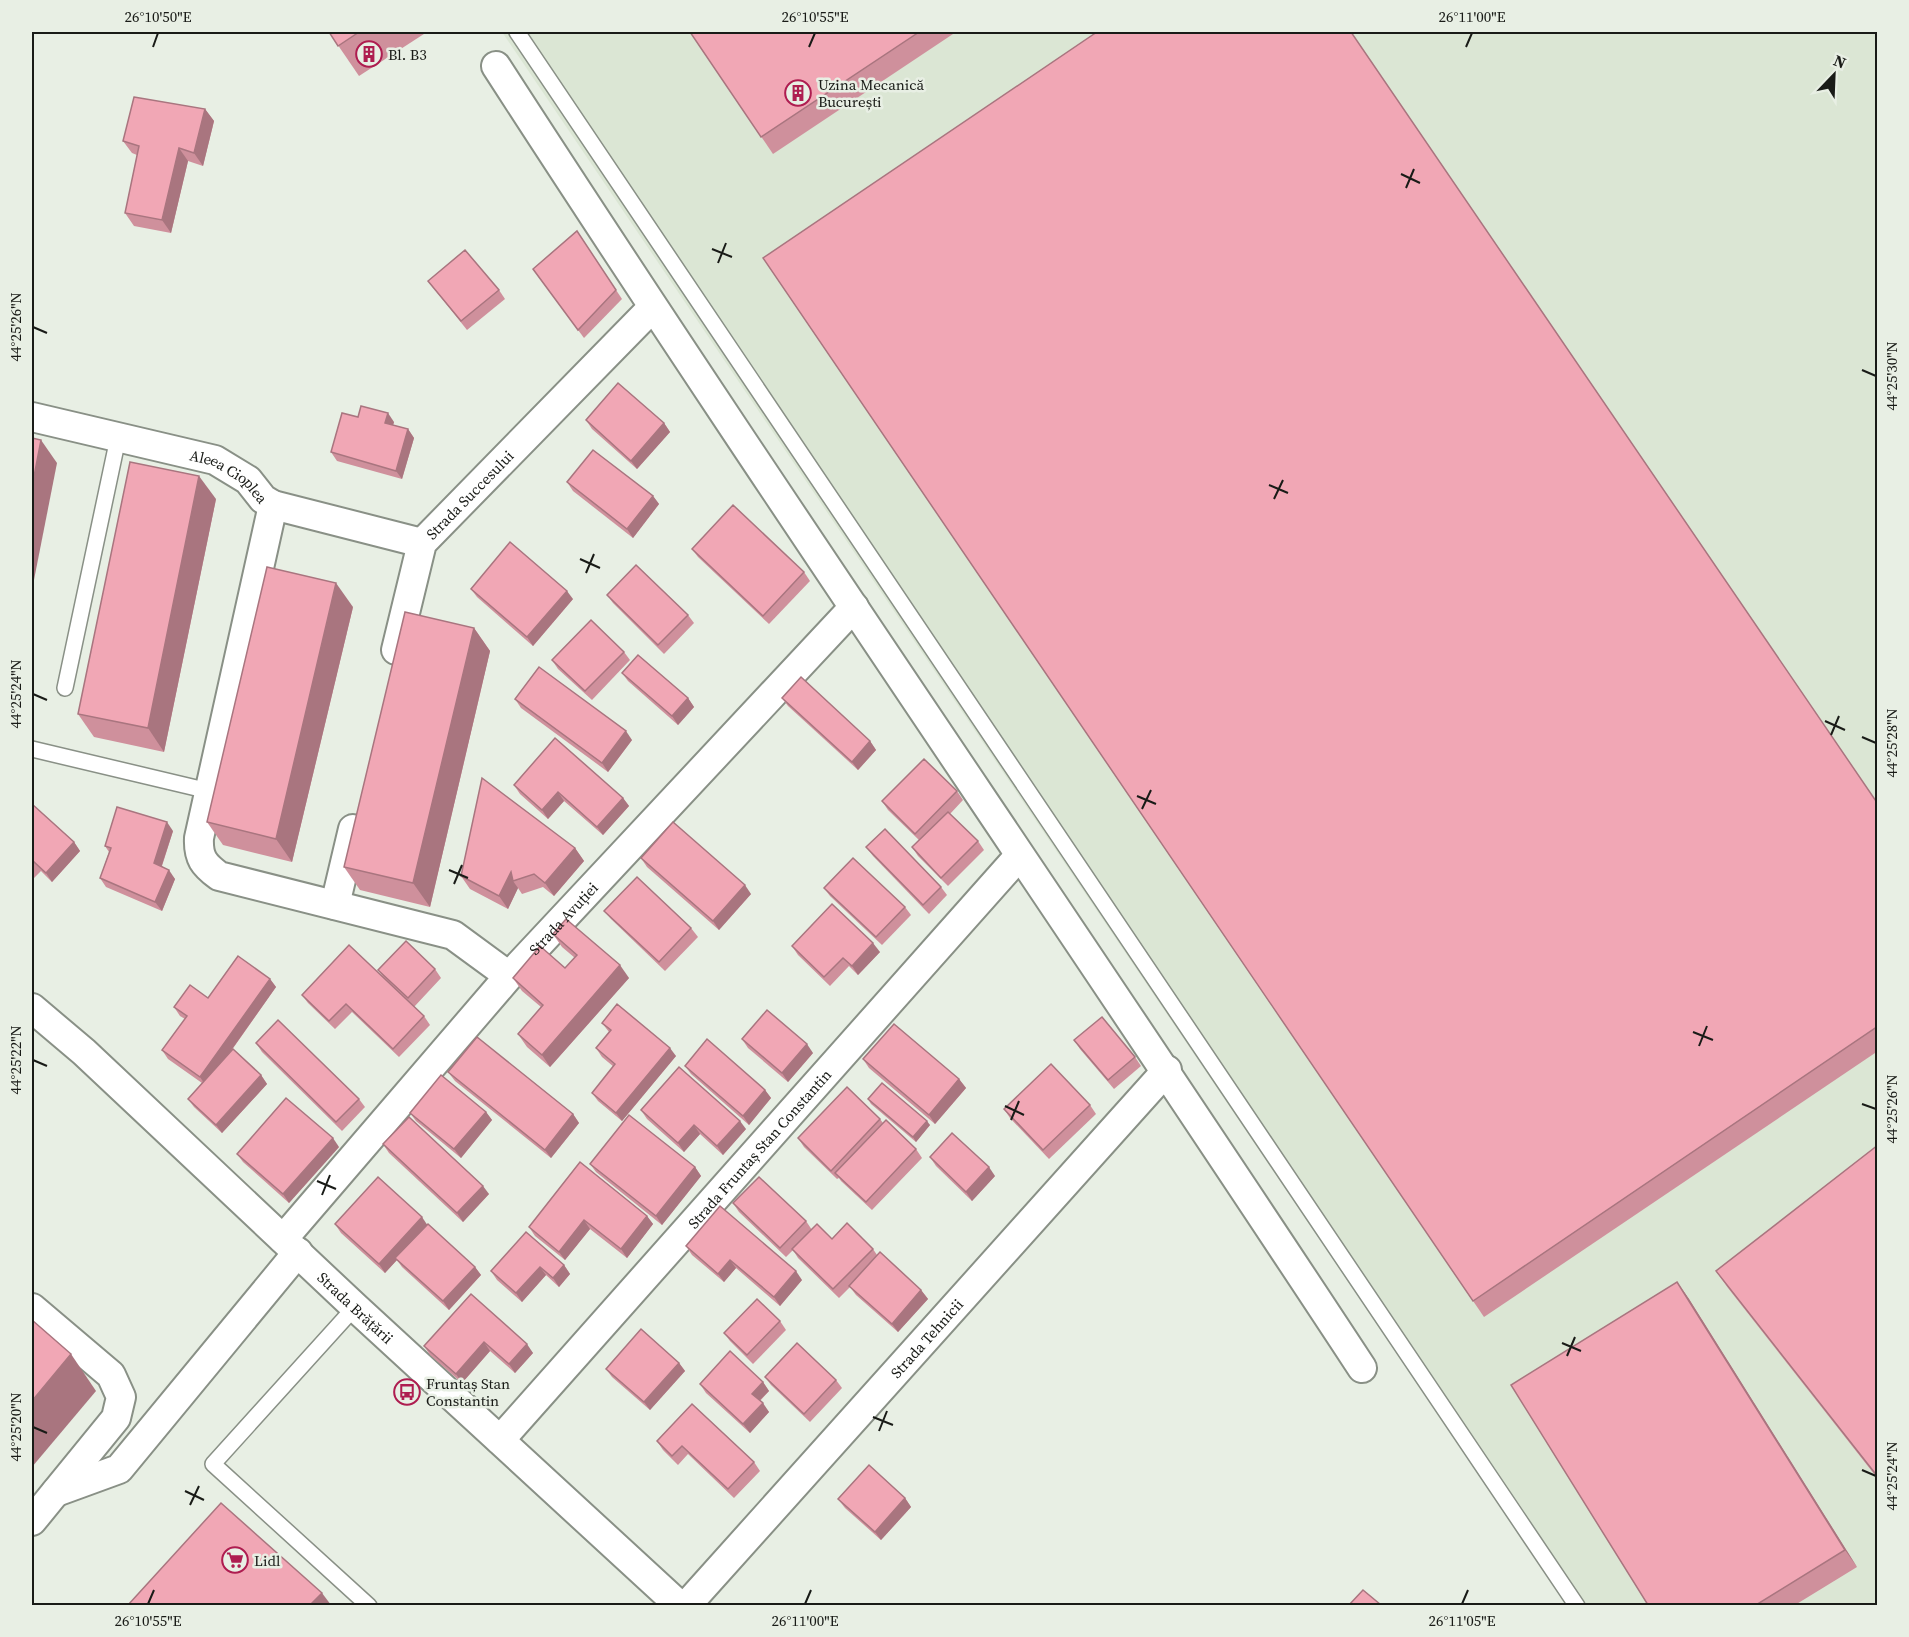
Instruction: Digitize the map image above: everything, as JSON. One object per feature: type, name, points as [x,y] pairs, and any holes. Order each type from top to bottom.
[{"type":"street","points":[[496,66],[652,308],[1019,856],[1167,1070],[1362,1368]]},
{"type":"street","name":"Strada Succesului","points":[[389,679],[422,543],[652,308]]},
{"type":"street","name":"Aleea Cioplea","points":[[32,417],[215,460],[248,480],[263,498],[273,505],[422,543]]},
{"type":"street","points":[[273,505],[209,791],[198,853],[204,865],[219,876],[453,935],[508,976]]},
{"type":"street","name":"Strada Avuției","points":[[56,1492],[119,1469],[291,1246],[508,976],[854,607]]},
{"type":"street","points":[[335,905],[359,803]]},
{"type":"street","name":"Strada Fruntaș Stan Constantin","points":[[500,1440],[1019,856]]},
{"type":"street","name":"Strada Brățării","points":[[32,1008],[84,1052],[355,1307],[680,1605]]},
{"type":"street","name":"Strada Tehnicii","points":[[686,1605],[1167,1070]]},
{"type":"street","points":[[32,1308],[111,1375],[121,1397],[116,1418],[32,1521]]},
{"type":"lane","points":[[517,32],[1577,1605]]},
{"type":"lane","points":[[65,688],[117,438]]},
{"type":"lane","points":[[32,749],[209,791]]},
{"type":"lane","points":[[355,1307],[213,1464],[369,1605]]},
{"type":"shaded area","points":[[502,32],[1877,32],[1877,1605],[1567,1605]]},
{"type":"building","points":[[329,32],[359,32],[338,46]]},
{"type":"building","name":"Uzina Mecanică București","points":[[690,32],[919,32],[761,137]]},
{"type":"building","points":[[1097,32],[1351,32],[1878,804],[1878,1026],[1473,1301],[763,258]]},
{"type":"building","points":[[134,97],[205,109],[194,153],[179,148],[162,220],[125,213],[139,146],[123,141]]},
{"type":"building","points":[[577,231],[616,290],[578,330],[533,269]]},
{"type":"building","points":[[465,250],[499,290],[461,321],[428,281]]},
{"type":"building","points":[[618,383],[664,423],[631,461],[586,420]]},
{"type":"building","points":[[361,406],[388,413],[385,423],[408,429],[396,471],[331,452],[342,413],[358,417]]},
{"type":"building","points":[[32,438],[41,440],[32,487]]},
{"type":"building","points":[[593,450],[653,496],[627,529],[567,482]]},
{"type":"building","points":[[130,462],[199,476],[148,728],[78,714]]},
{"type":"building","points":[[733,505],[804,572],[763,616],[692,549]]},
{"type":"building","points":[[510,542],[567,591],[527,637],[471,589]]},
{"type":"building","points":[[636,565],[688,615],[658,645],[607,595]]},
{"type":"building","points":[[267,567],[336,583],[276,839],[207,822]]},
{"type":"building","points":[[405,612],[474,628],[413,883],[344,867]]},
{"type":"building","points":[[591,620],[624,652],[585,691],[552,660]]},
{"type":"building","points":[[638,655],[688,698],[672,716],[622,673]]},
{"type":"building","points":[[539,667],[626,731],[602,763],[515,699]]},
{"type":"building","points":[[801,677],[870,741],[852,762],[782,698]]},
{"type":"building","points":[[555,738],[623,798],[597,827],[558,792],[542,810],[514,785]]},
{"type":"building","points":[[924,759],[957,791],[915,834],[882,801]]},
{"type":"building","points":[[482,778],[575,848],[545,883],[534,874],[513,881],[511,872],[499,896],[461,876]]},
{"type":"building","points":[[32,804],[74,842],[46,873],[34,862],[32,865]]},
{"type":"building","points":[[117,807],[167,822],[154,863],[169,870],[155,902],[100,878],[111,848],[105,846]]},
{"type":"building","points":[[948,812],[978,841],[941,878],[912,847]]},
{"type":"building","points":[[673,822],[745,885],[713,921],[641,858]]},
{"type":"building","points":[[885,829],[941,887],[923,905],[866,847]]},
{"type":"building","points":[[853,858],[905,907],[876,937],[824,888]]},
{"type":"building","points":[[637,877],[691,928],[659,962],[604,911]]},
{"type":"building","points":[[832,904],[873,943],[852,966],[843,958],[824,977],[792,946]]},
{"type":"building","points":[[566,919],[620,965],[542,1055],[518,1034],[543,1005],[513,978],[540,946],[565,968],[577,955],[553,934]]},
{"type":"building","points":[[406,941],[435,969],[408,998],[378,970]]},
{"type":"building","points":[[349,945],[424,1016],[393,1049],[346,1004],[329,1021],[302,995]]},
{"type":"building","points":[[238,956],[270,979],[200,1077],[162,1050],[187,1016],[174,1007],[190,985],[208,998]]},
{"type":"building","points":[[617,1004],[670,1048],[616,1113],[592,1093],[615,1064],[596,1048],[611,1030],[602,1023]]},
{"type":"building","points":[[767,1010],[807,1044],[782,1073],[742,1039]]},
{"type":"building","points":[[1102,1017],[1135,1057],[1108,1080],[1074,1040]]},
{"type":"building","points":[[278,1020],[359,1099],[336,1122],[256,1043]]},
{"type":"building","points":[[894,1024],[959,1079],[929,1115],[863,1059]]},
{"type":"building","points":[[477,1037],[573,1114],[545,1150],[448,1072]]},
{"type":"building","points":[[707,1039],[765,1090],[743,1116],[685,1066]]},
{"type":"building","points":[[233,1049],[261,1075],[216,1125],[188,1099]]},
{"type":"building","points":[[1051,1064],[1090,1105],[1043,1150],[1004,1109]]},
{"type":"building","points":[[679,1067],[740,1121],[717,1146],[694,1125],[678,1143],[641,1110]]},
{"type":"building","points":[[441,1075],[486,1112],[454,1149],[410,1113]]},
{"type":"building","points":[[882,1083],[927,1121],[913,1137],[868,1099]]},
{"type":"building","points":[[847,1087],[880,1119],[831,1171],[798,1138]]},
{"type":"building","points":[[286,1098],[333,1138],[283,1194],[237,1154]]},
{"type":"building","points":[[629,1115],[695,1167],[656,1216],[590,1164]]},
{"type":"building","points":[[409,1117],[483,1186],[457,1213],[383,1144]]},
{"type":"building","points":[[886,1120],[916,1149],[866,1202],[835,1173]]},
{"type":"building","points":[[952,1133],[989,1167],[966,1192],[930,1157]]},
{"type":"building","points":[[1878,1145],[1878,1477],[1716,1271]]},
{"type":"building","points":[[580,1162],[647,1216],[621,1249],[584,1220],[559,1252],[529,1227]]},
{"type":"building","points":[[378,1177],[422,1217],[379,1264],[335,1224]]},
{"type":"building","points":[[759,1177],[806,1221],[780,1248],[733,1203]]},
{"type":"building","points":[[720,1206],[796,1271],[774,1297],[730,1260],[718,1274],[686,1246]]},
{"type":"building","points":[[847,1223],[873,1249],[833,1289],[792,1249],[817,1224],[832,1239]]},
{"type":"building","points":[[428,1224],[475,1267],[443,1301],[395,1258]]},
{"type":"building","points":[[526,1232],[564,1265],[553,1278],[540,1267],[516,1293],[491,1271]]},
{"type":"building","points":[[880,1252],[921,1290],[892,1324],[849,1286]]},
{"type":"building","points":[[1677,1282],[1845,1550],[1756,1605],[1648,1605],[1511,1385]]},
{"type":"building","points":[[471,1294],[527,1344],[509,1364],[484,1342],[456,1374],[424,1346]]},
{"type":"building","points":[[757,1299],[780,1321],[747,1355],[724,1333]]},
{"type":"building","points":[[32,1320],[71,1354],[32,1401]]},
{"type":"building","points":[[641,1329],[679,1363],[644,1402],[606,1369]]},
{"type":"building","points":[[797,1343],[836,1380],[804,1414],[765,1377]]},
{"type":"building","points":[[730,1351],[763,1382],[752,1394],[763,1403],[743,1424],[700,1384]]},
{"type":"building","points":[[692,1404],[754,1462],[728,1489],[682,1446],[672,1456],[657,1441]]},
{"type":"building","points":[[869,1465],[905,1498],[875,1532],[838,1499]]},
{"type":"building","name":"Lidl","points":[[221,1503],[322,1593],[310,1605],[128,1605]]},
{"type":"building","points":[[1363,1590],[1381,1605],[1349,1605]]},
{"type":"place","name":"Bl. B3","points":[[369,54]]},
{"type":"place","name":"Uzina Mecanică București","points":[[798,93]]},
{"type":"place","name":"Fruntaș Stan Constantin","points":[[407,1392]]},
{"type":"place","name":"Lidl","points":[[235,1560]]}]
